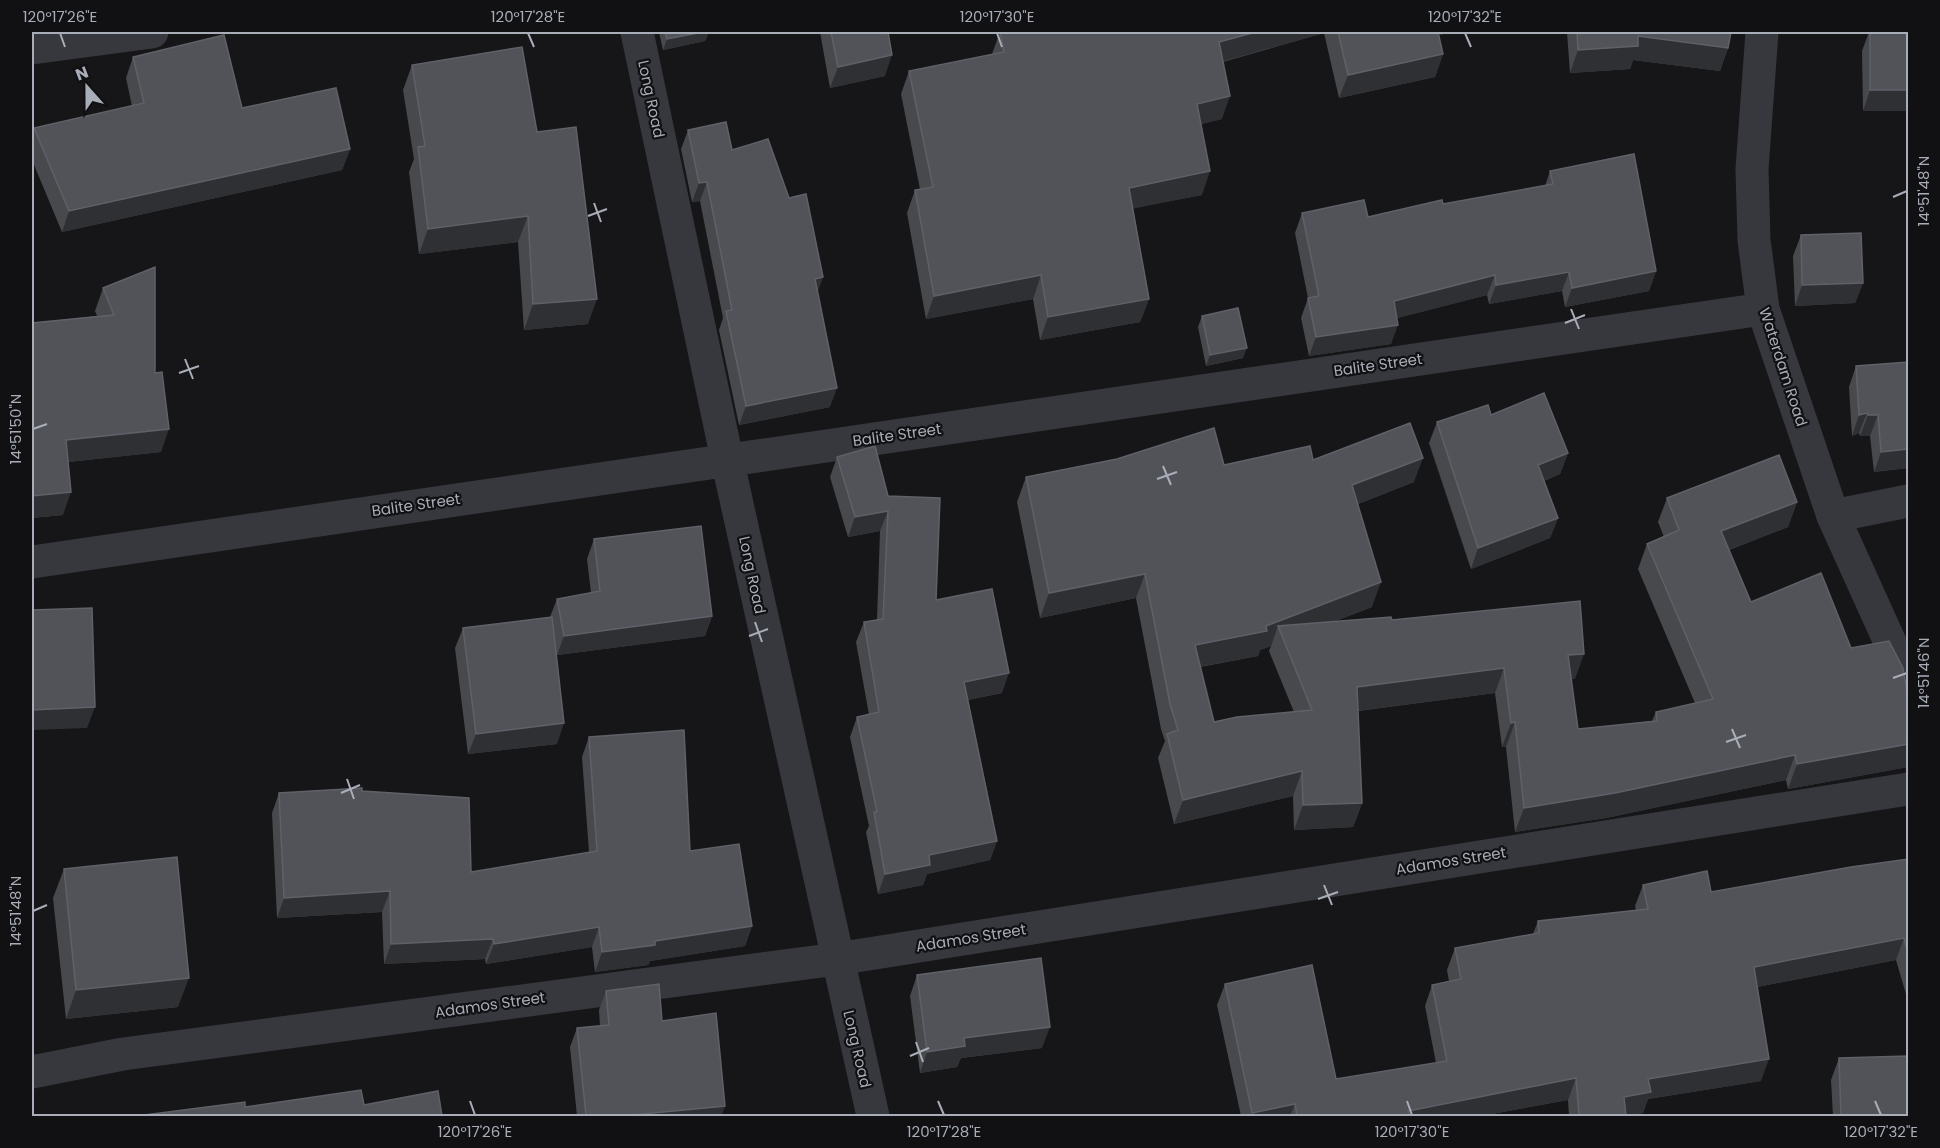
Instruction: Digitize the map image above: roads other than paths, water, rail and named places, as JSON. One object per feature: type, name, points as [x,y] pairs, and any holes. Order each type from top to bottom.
[{"type":"street","points":[[32,48],[152,32]]},
{"type":"street","name":"Long Road","points":[[637,32],[727,459],[873,1116]]},
{"type":"street","name":"Waterdam Road","points":[[1762,32],[1752,169],[1754,240],[1763,309],[1833,516],[1908,682]]},
{"type":"street","name":"Balite Street","points":[[32,562],[1763,309]]},
{"type":"street","points":[[1833,516],[1908,501]]},
{"type":"street","name":"Adamos Street","points":[[32,1072],[123,1053],[837,959],[1908,789]]}]
